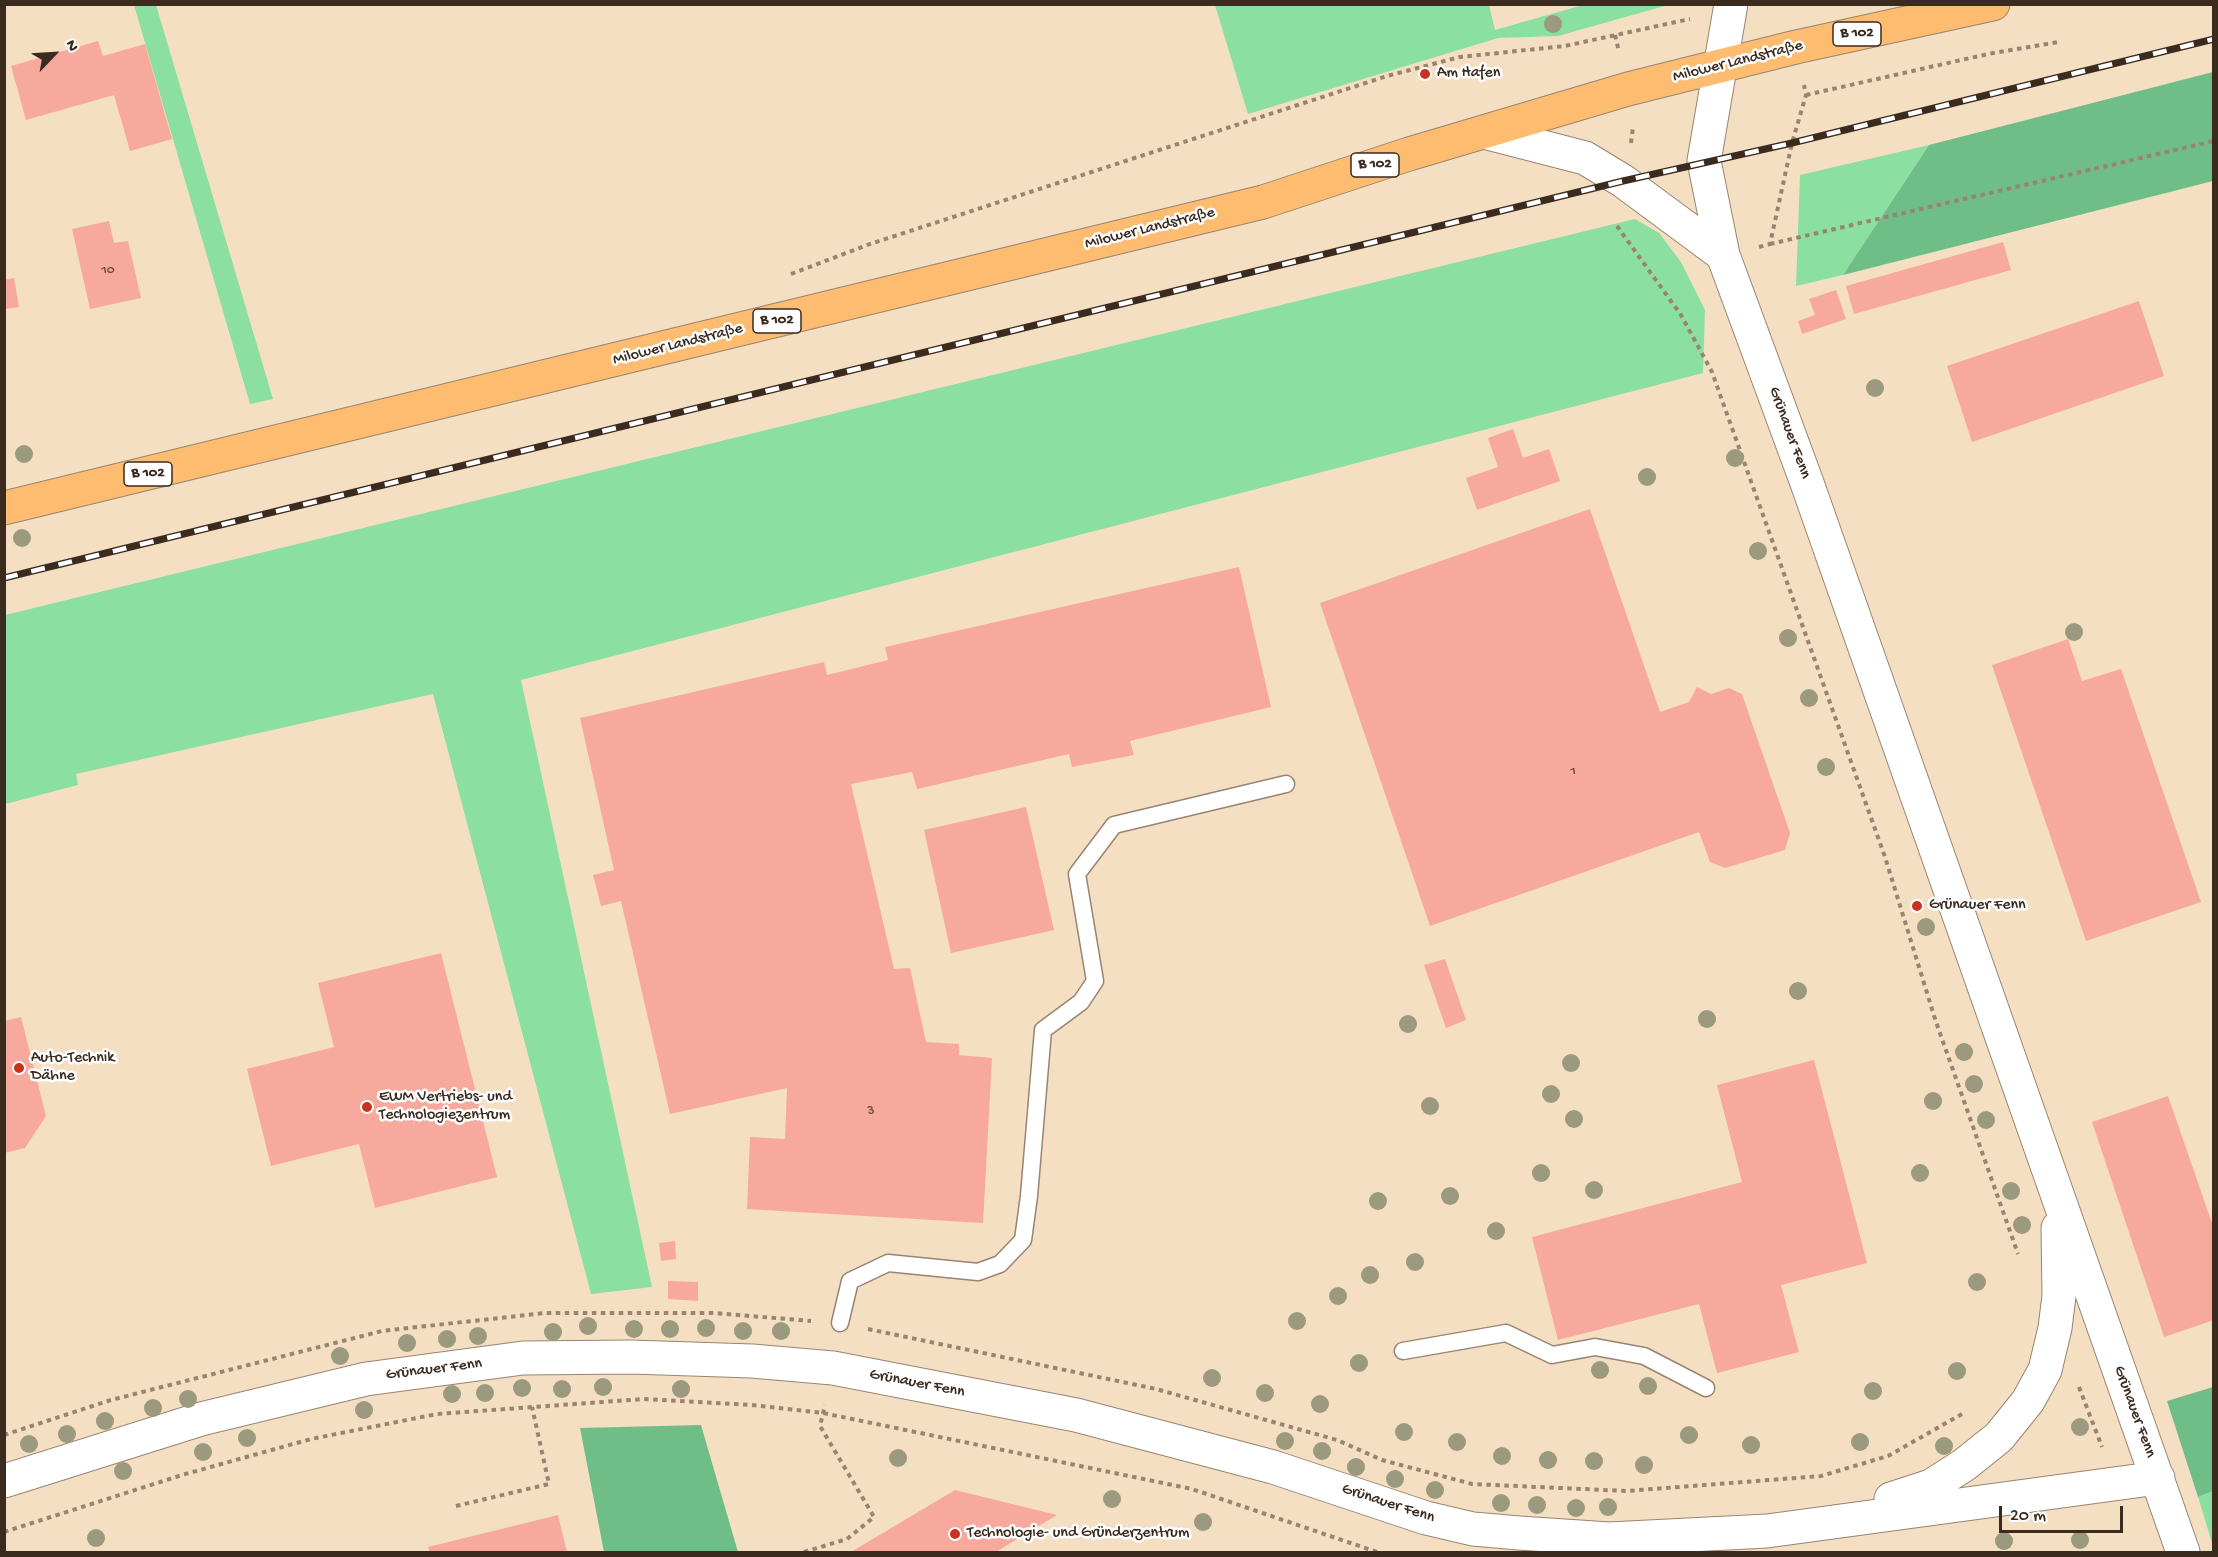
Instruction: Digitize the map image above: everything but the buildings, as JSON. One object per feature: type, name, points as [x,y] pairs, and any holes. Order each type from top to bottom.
[{"type":"main road","name":"Milower Landstraße","points":[[4,508],[1263,202],[1410,154],[1488,133],[1628,89],[1796,47],[1993,4]]},
{"type":"street","points":[[1722,65],[1731,8]]},
{"type":"street","name":"Grünauer Fenn","points":[[4,1481],[201,1419],[366,1379],[523,1358],[642,1357],[752,1360],[833,1368],[1076,1415],[1273,1467],[1426,1518],[1473,1528],[1610,1539],[1767,1531],[1827,1521],[2158,1478],[2058,1202],[1935,843],[1723,255],[1704,161],[1722,65]]},
{"type":"street","name":"Milower Landstraße","points":[[1488,133],[1585,158],[1623,181],[1723,255]]},
{"type":"street","name":"Grünauer Fenn","points":[[1827,1521],[1931,1486],[1964,1465],[1999,1437],[2028,1401],[2045,1370],[2060,1296],[2058,1202]]},
{"type":"street","points":[[2158,1478],[2183,1552]]},
{"type":"lane","points":[[840,1323],[850,1281],[888,1263],[978,1272],[1000,1264],[1023,1240],[1044,1030],[1081,1002],[1095,981],[1077,874],[1114,825],[1286,784]]},
{"type":"lane","points":[[1403,1351],[1506,1333],[1552,1355],[1596,1347],[1644,1356],[1706,1388]]},
{"type":"path","points":[[787,275],[870,244],[1387,76],[1460,57],[1564,46],[1731,8]]},
{"type":"path","points":[[1615,35],[1634,118],[1629,158],[1610,216],[1681,315],[1712,372],[1885,857],[1936,1022],[2018,1256]]},
{"type":"path","points":[[1806,96],[1988,54],[2059,42]]},
{"type":"path","points":[[1770,244],[1792,143],[1806,96],[1796,47]]},
{"type":"path","points":[[1723,255],[2214,141]]},
{"type":"path","points":[[840,1323],[1156,1389],[1336,1440],[1382,1460],[1472,1484],[1627,1491],[1821,1476],[1888,1456],[1964,1413]]},
{"type":"path","points":[[804,1552],[847,1539],[874,1517],[820,1426],[833,1368]]},
{"type":"path","points":[[2045,1370],[2079,1387],[2116,1484]]},
{"type":"path","points":[[4,1532],[182,1475],[311,1439],[437,1414],[644,1399],[751,1405],[823,1413],[1192,1489],[1377,1552]]},
{"type":"path","points":[[456,1506],[549,1484],[532,1407]]},
{"type":"green space","points":[[134,5],[156,5],[273,399],[250,404]]},
{"type":"green space","points":[[1215,5],[1489,5],[1495,30],[1583,5],[1668,5],[1558,36],[1498,38],[1248,114]]},
{"type":"green space","points":[[2213,72],[2213,181],[1843,275],[1929,145]]},
{"type":"green space","points":[[1929,145],[1843,275],[1796,286],[1800,175]]},
{"type":"green space","points":[[1635,219],[1659,233],[1681,262],[1705,310],[1703,373],[521,680],[652,1287],[591,1294],[433,694],[76,774],[78,785],[5,804],[5,615]]},
{"type":"green space","points":[[2213,1387],[2213,1491],[2198,1497],[2167,1401]]},
{"type":"green space","points":[[701,1425],[738,1552],[604,1552],[580,1428]]},
{"type":"green space","points":[[2213,1491],[2213,1546],[2198,1497]]},
{"type":"railway","points":[[4,578],[1623,181],[1792,143],[2214,39]]},
{"type":"place","name":"Am Hafen","points":[[1425,74]]},
{"type":"place","name":"Grünauer Fenn","points":[[1917,906]]},
{"type":"place","name":"Auto-Technik Dähne","points":[[19,1068]]},
{"type":"place","name":"EWM Vertriebs- und Technologiezentrum","points":[[367,1107]]},
{"type":"place","name":"Technologie- und Gründerzentrum","points":[[955,1534]]}]
